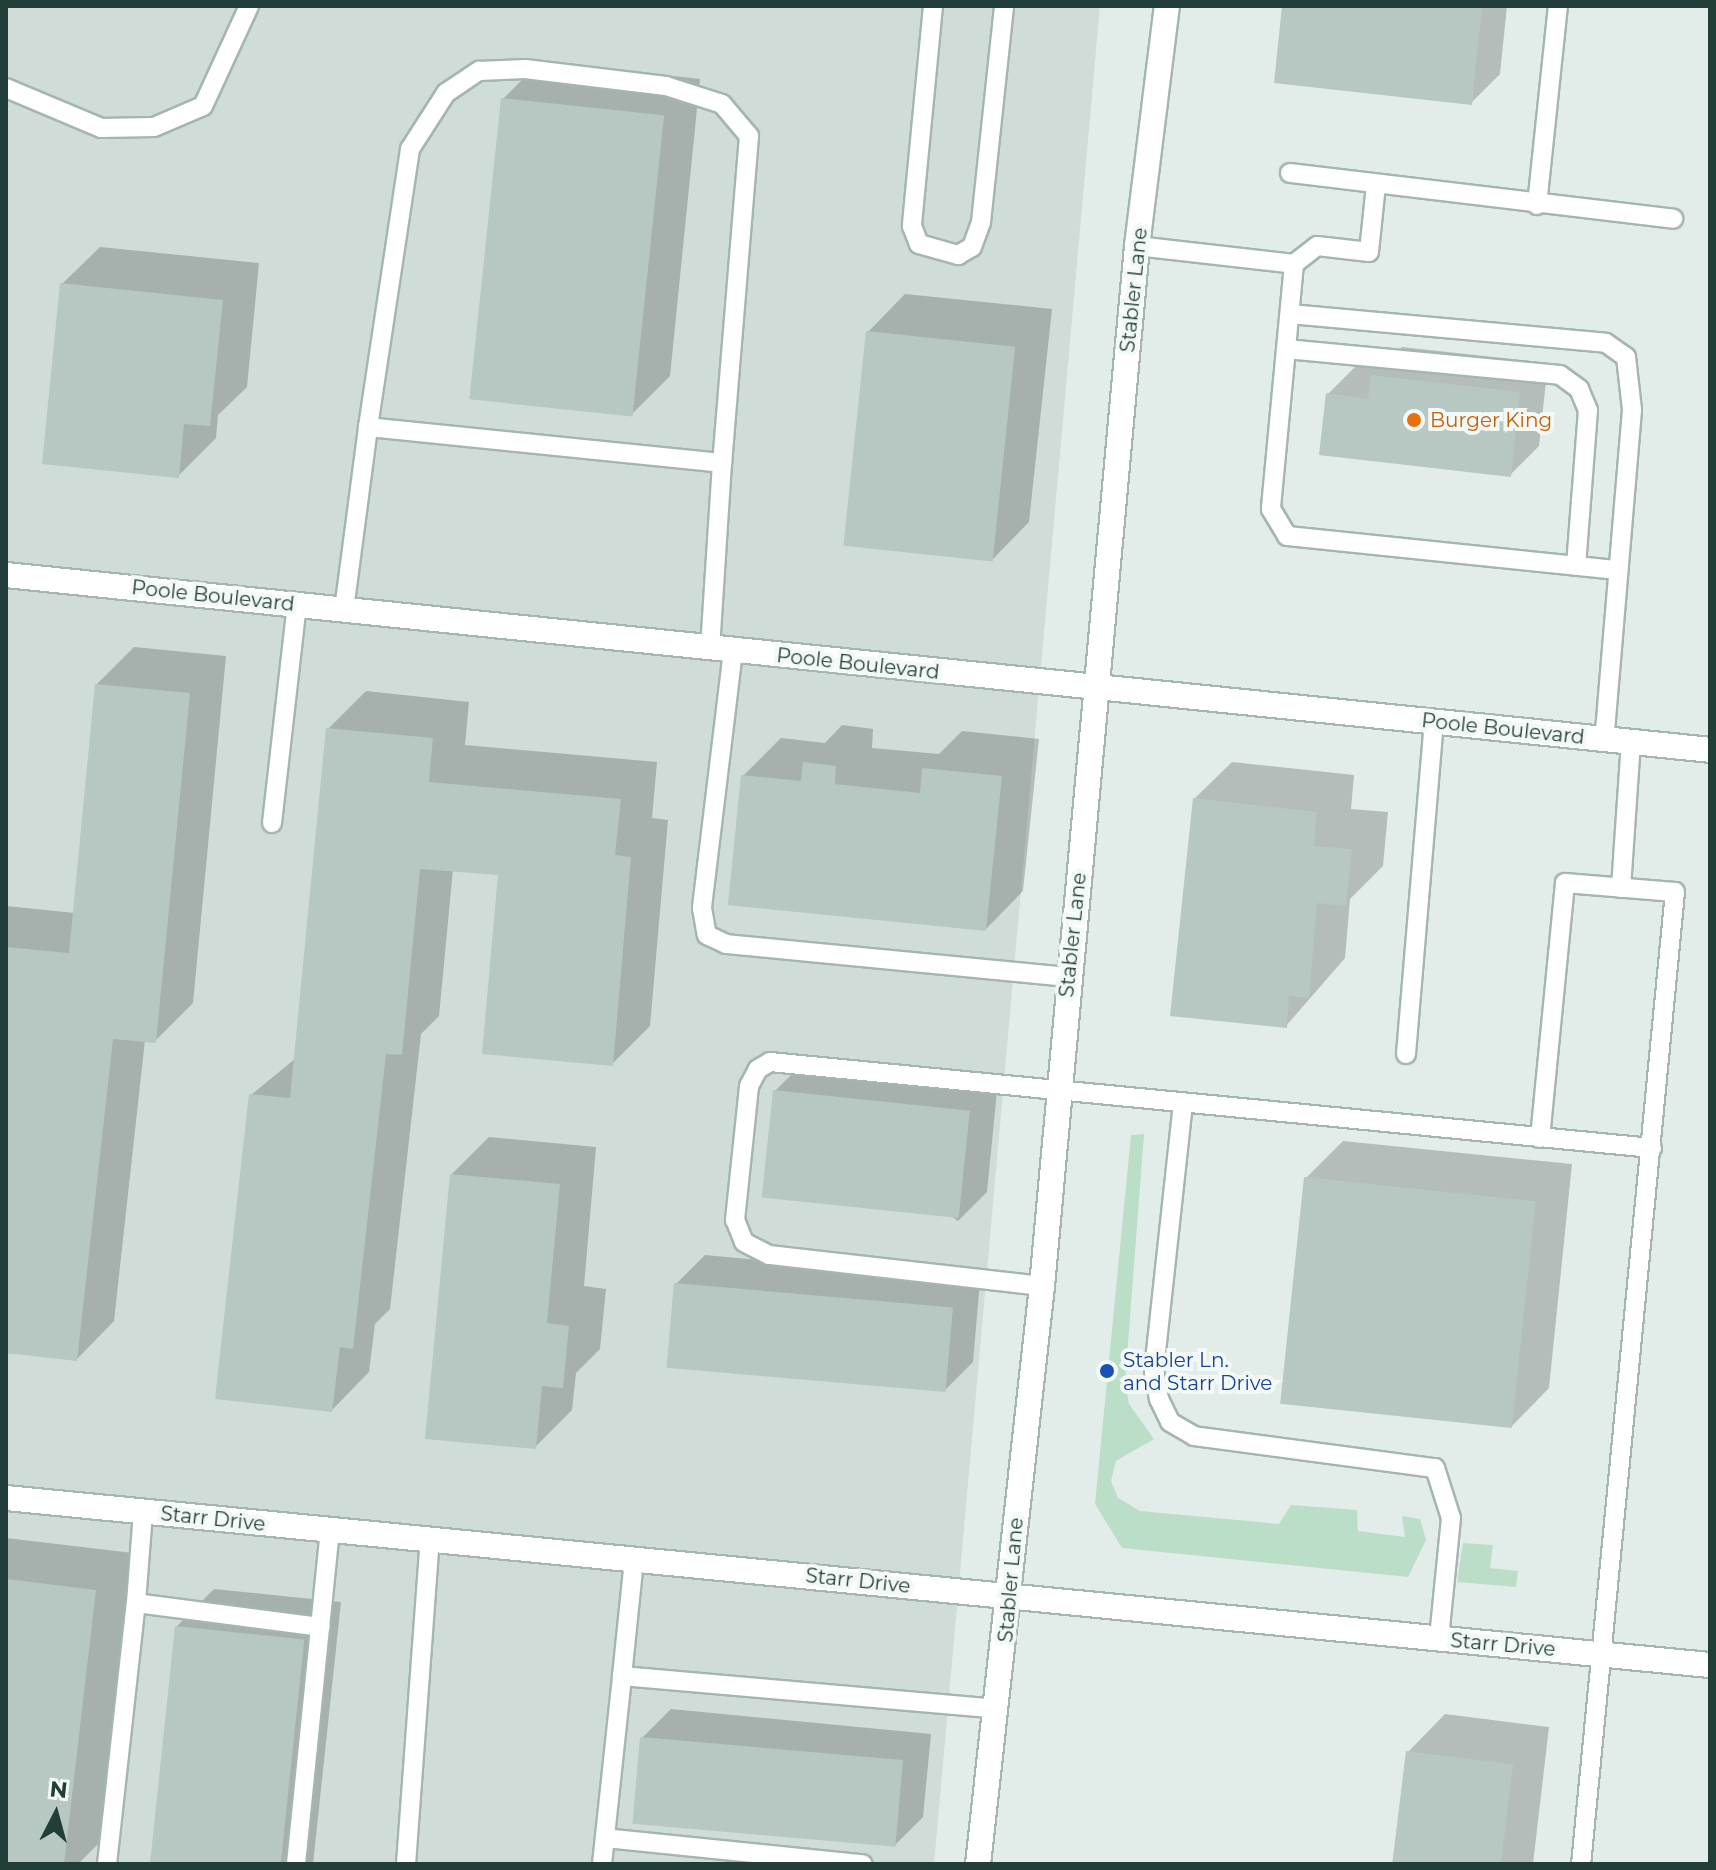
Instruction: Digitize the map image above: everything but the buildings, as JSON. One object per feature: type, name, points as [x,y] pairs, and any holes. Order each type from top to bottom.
[{"type":"street","name":"Stabler Lane","points":[[978,1864],[998,1709],[1042,1286],[1057,1091],[1137,246],[1167,6]]},
{"type":"street","name":"Poole Boulevard","points":[[6,575],[1710,750]]},
{"type":"street","name":"Starr Drive","points":[[6,1498],[1710,1665]]},
{"type":"lane","points":[[6,88],[101,128],[154,127],[203,106],[249,6]]},
{"type":"lane","points":[[933,6],[912,226],[919,244],[958,255],[972,247],[981,222],[1004,6]]},
{"type":"lane","points":[[1537,205],[1558,6]]},
{"type":"lane","points":[[344,610],[410,149],[446,93],[479,71],[525,69],[666,86],[722,104],[749,136],[722,463],[721,650],[702,908],[707,935],[726,944],[1069,977]]},
{"type":"lane","points":[[1290,173],[1673,219]]},
{"type":"lane","points":[[1137,246],[1294,264],[1317,246],[1369,252],[1376,185]]},
{"type":"lane","points":[[1294,264],[1271,509],[1287,536],[1618,570]]},
{"type":"lane","points":[[1290,314],[1606,343],[1626,357],[1632,410],[1604,740]]},
{"type":"lane","points":[[1286,349],[1560,375],[1579,389],[1588,410],[1576,566]]},
{"type":"lane","points":[[368,427],[722,463]]},
{"type":"lane","points":[[272,823],[297,605]]},
{"type":"lane","points":[[1406,1054],[1434,723]]},
{"type":"lane","points":[[1621,888],[1631,742]]},
{"type":"lane","points":[[1540,1138],[1565,883],[1675,892],[1581,1864]]},
{"type":"lane","points":[[1042,1286],[769,1255],[744,1242],[735,1220],[749,1086],[770,1062],[1652,1148]]},
{"type":"lane","points":[[1183,1103],[1154,1371],[1159,1399],[1170,1422],[1194,1436],[1435,1468],[1451,1518],[1439,1639]]},
{"type":"lane","points":[[107,1864],[143,1512]]},
{"type":"lane","points":[[296,1864],[330,1530]]},
{"type":"lane","points":[[406,1864],[430,1540]]},
{"type":"lane","points":[[602,1864],[634,1560]]},
{"type":"lane","points":[[136,1603],[320,1627]]},
{"type":"lane","points":[[622,1676],[998,1709]]},
{"type":"lane","points":[[605,1838],[863,1864]]},
{"type":"shaded area","points":[[6,6],[1100,6],[934,1864],[6,1864]]},
{"type":"green space","points":[[1144,1134],[1125,1383],[1129,1404],[1154,1439],[1116,1461],[1111,1481],[1118,1498],[1140,1511],[1279,1524],[1291,1505],[1357,1510],[1358,1531],[1405,1537],[1402,1516],[1420,1519],[1426,1540],[1408,1577],[1122,1548],[1095,1504],[1131,1135]]},
{"type":"green space","points":[[1463,1543],[1493,1545],[1490,1568],[1518,1571],[1516,1587],[1457,1582]]},
{"type":"place","name":"Burger King","points":[[1414,420]]},
{"type":"place","name":"Stabler Ln. and Starr Drive","points":[[1107,1371]]}]
